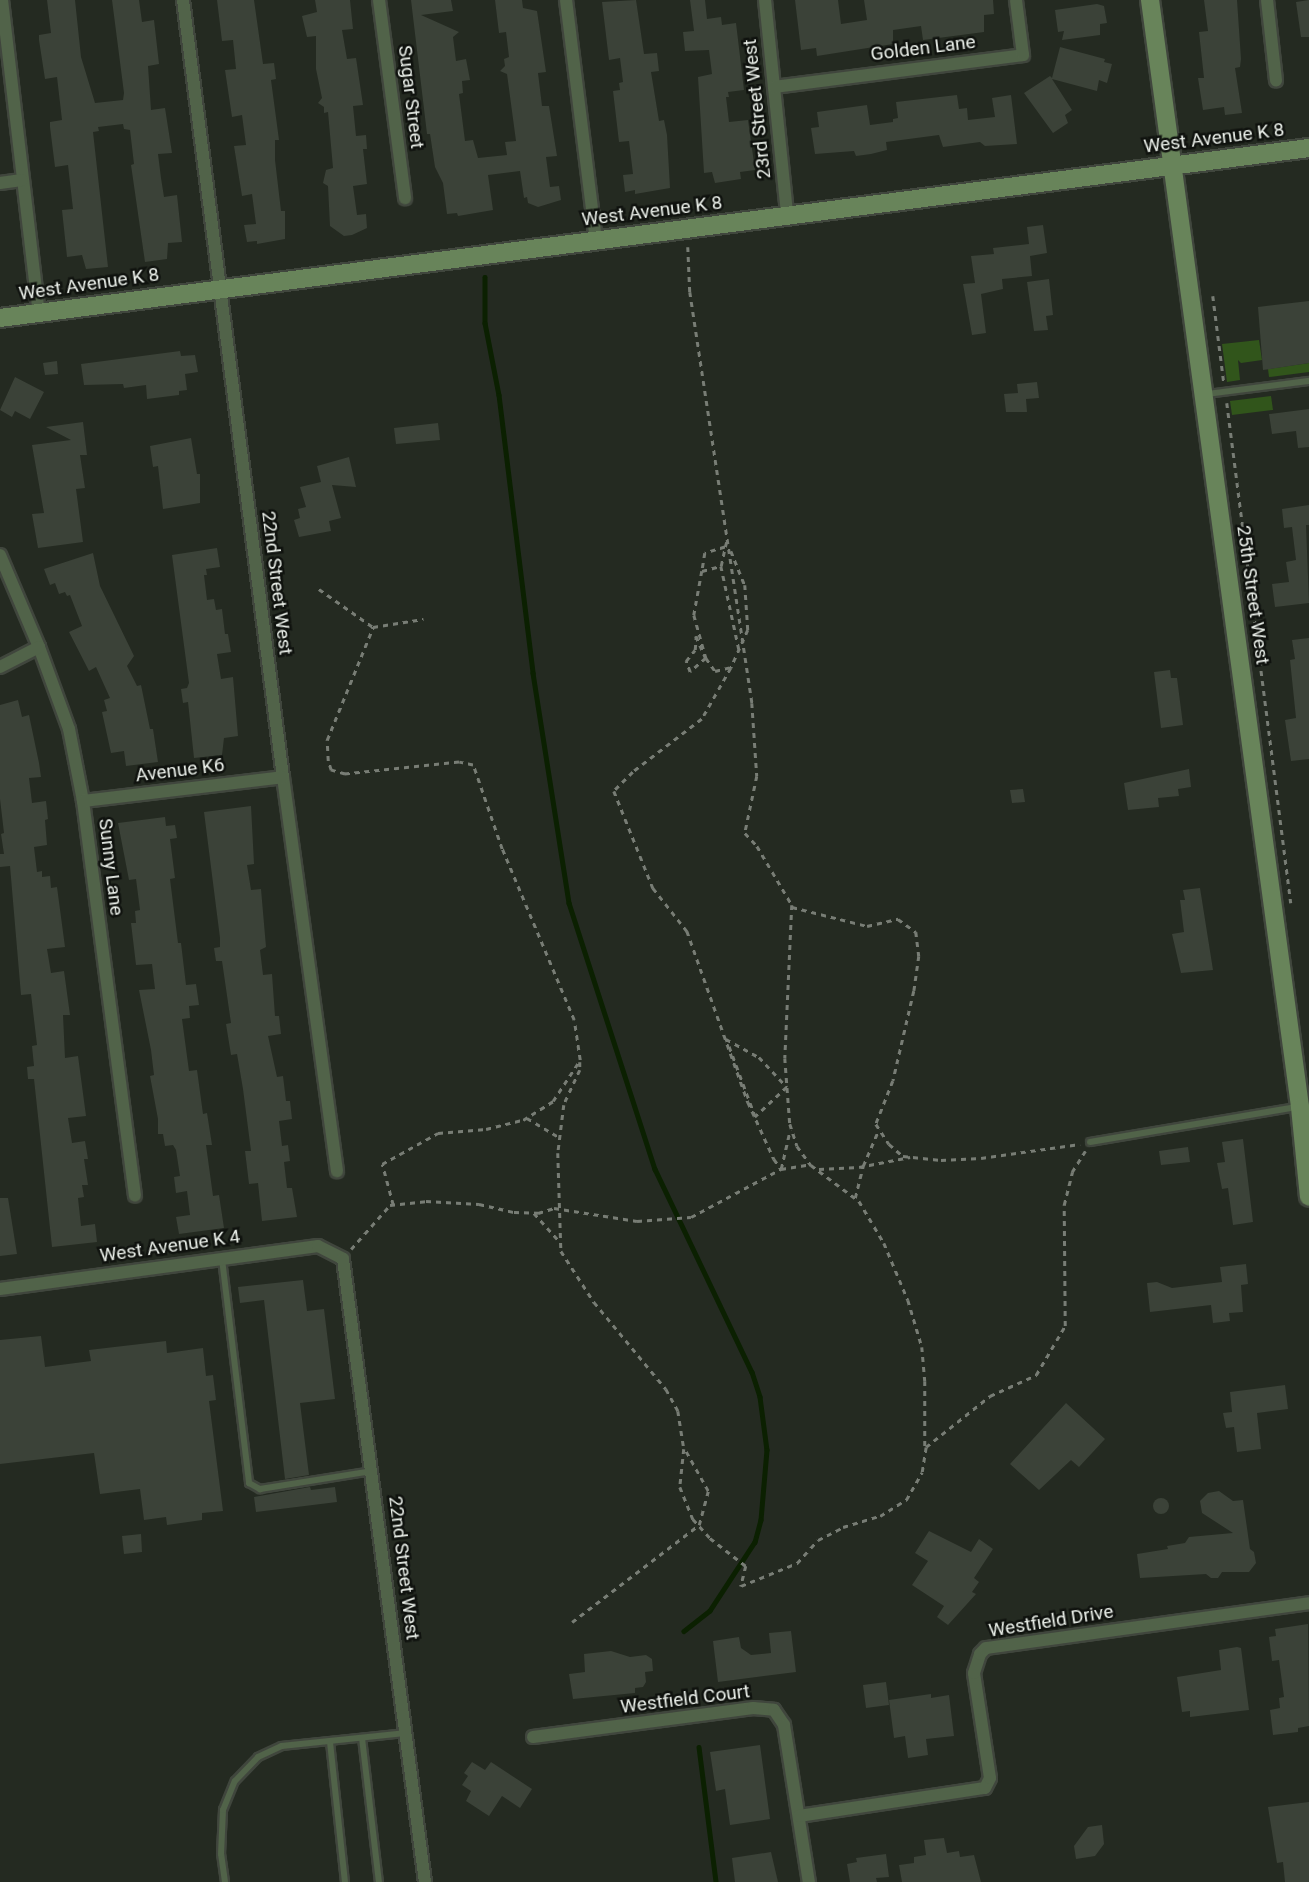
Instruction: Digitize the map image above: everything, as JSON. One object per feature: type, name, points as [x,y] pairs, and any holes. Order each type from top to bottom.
[{"type":"street","points":[[2,0],[39,313]]},
{"type":"street","name":"22nd Street West","points":[[183,0],[283,777],[337,1171]]},
{"type":"street","name":"Sugar Street","points":[[379,0],[405,198]]},
{"type":"street","points":[[566,0],[596,240]]},
{"type":"street","name":"23rd Street West","points":[[765,0],[787,214]]},
{"type":"street","name":"Golden Lane","points":[[774,87],[1023,55],[1016,0]]},
{"type":"street","name":"25th Street West","points":[[1150,0],[1305,1106],[1309,1197]]},
{"type":"street","points":[[1266,0],[1276,80]]},
{"type":"street","name":"West Avenue K 8","points":[[0,318],[219,287],[1309,148]]},
{"type":"street","points":[[0,183],[22,180]]},
{"type":"street","name":"Sunny Lane","points":[[0,555],[39,647],[69,729],[83,800],[135,1196]]},
{"type":"street","points":[[0,667],[39,647]]},
{"type":"street","name":"Avenue K6","points":[[83,800],[283,777]]},
{"type":"street","name":"West Avenue K 4","points":[[0,1289],[318,1246],[343,1259]]},
{"type":"street","name":"22nd Street West","points":[[343,1259],[425,1882]]},
{"type":"street","name":"Westfield Drive","points":[[799,1816],[985,1788],[990,1778],[974,1673],[980,1654],[986,1648],[1309,1603]]},
{"type":"street","name":"Westfield Court","points":[[533,1737],[753,1708],[774,1710],[783,1725],[799,1816]]},
{"type":"street","points":[[799,1816],[809,1882]]},
{"type":"lane","points":[[1205,394],[1309,381]]},
{"type":"lane","points":[[1090,1142],[1305,1106]]},
{"type":"lane","points":[[222,1259],[249,1483],[260,1489],[372,1471]]},
{"type":"lane","points":[[225,1882],[221,1854],[223,1810],[235,1781],[258,1757],[282,1746],[406,1733]]},
{"type":"lane","points":[[362,1738],[379,1882]]},
{"type":"lane","points":[[330,1742],[345,1882]]},
{"type":"path","points":[[687,228],[690,292],[728,537],[720,566],[739,650]]},
{"type":"path","points":[[1213,296],[1292,910]]},
{"type":"path","points":[[706,658],[694,615],[705,553],[727,546]]},
{"type":"path","points":[[727,546],[745,585],[748,631],[702,719],[633,772],[614,792],[653,888],[687,931],[755,1117],[781,1169]]},
{"type":"path","points":[[373,627],[327,740],[331,770],[345,774],[459,762],[473,765],[502,849],[575,1020],[580,1070],[564,1105],[560,1138],[558,1209],[561,1251],[594,1302],[666,1389],[678,1411],[683,1448],[680,1488],[693,1519],[746,1566],[741,1586],[797,1563],[818,1540],[843,1527],[880,1516],[906,1500],[922,1472],[925,1450],[925,1381],[922,1347],[908,1300],[884,1243],[855,1198],[810,1163],[797,1146],[791,1127],[785,1058],[792,907],[769,865],[745,833],[757,776],[752,703],[727,546]]},
{"type":"path","points":[[702,571],[720,566]]},
{"type":"path","points":[[319,589],[373,627],[423,619]]},
{"type":"path","points":[[706,658],[690,672],[686,661],[695,650],[696,636],[715,671],[731,668]]},
{"type":"path","points":[[792,907],[867,926],[898,919],[916,932],[919,956],[914,990],[893,1081],[876,1124],[889,1144],[903,1156],[941,1160],[981,1158],[1090,1142]]},
{"type":"path","points":[[726,1039],[760,1057],[787,1087]]},
{"type":"path","points":[[393,1205],[382,1164],[438,1133],[486,1129],[526,1118],[553,1101],[580,1060]]},
{"type":"path","points":[[755,1117],[787,1087]]},
{"type":"path","points":[[526,1118],[560,1138]]},
{"type":"path","points":[[781,1169],[791,1127]]},
{"type":"path","points":[[855,1198],[863,1166],[880,1129]]},
{"type":"path","points":[[925,1450],[990,1396],[1036,1375],[1057,1343],[1065,1326],[1064,1205],[1072,1172],[1090,1142]]},
{"type":"path","points":[[816,1169],[863,1166],[910,1157]]},
{"type":"path","points":[[343,1259],[365,1232],[393,1205],[426,1201],[533,1213],[558,1209],[637,1221],[691,1217],[781,1169],[810,1163]]},
{"type":"path","points":[[533,1213],[560,1242]]},
{"type":"path","points":[[572,1622],[699,1525],[708,1490],[683,1448]]},
{"type":"green space","points":[[1259,340],[1262,360],[1241,363],[1238,360],[1240,380],[1227,382],[1222,344]]},
{"type":"green space","points":[[1309,363],[1309,372],[1269,377],[1268,369]]},
{"type":"green space","points":[[1271,396],[1273,410],[1232,415],[1230,401]]},
{"type":"building","points":[[47,0],[75,0],[81,57],[95,103],[123,100],[112,0],[139,0],[142,22],[154,20],[159,64],[148,66],[151,110],[165,108],[172,153],[158,154],[161,178],[164,197],[177,195],[182,242],[168,243],[167,259],[145,262],[131,165],[134,164],[130,130],[124,129],[123,124],[98,127],[99,131],[93,132],[108,267],[86,269],[82,255],[67,257],[62,210],[73,209],[68,165],[55,167],[50,127],[50,122],[62,120],[57,77],[45,79],[39,40],[39,35],[51,33]]},
{"type":"building","points":[[217,0],[254,0],[263,64],[274,63],[276,79],[271,80],[279,140],[275,140],[275,160],[281,211],[285,211],[285,239],[257,244],[257,241],[247,242],[244,225],[256,224],[252,194],[242,196],[234,146],[246,145],[242,115],[232,117],[225,70],[236,69],[233,40],[222,41]]},
{"type":"building","points":[[315,0],[350,0],[353,29],[342,30],[347,59],[356,58],[363,105],[353,106],[356,136],[366,135],[367,149],[363,149],[367,184],[353,186],[357,215],[366,214],[367,228],[352,235],[344,236],[330,226],[328,186],[323,183],[326,170],[333,168],[328,112],[324,113],[324,107],[318,103],[322,98],[316,69],[316,36],[307,37],[302,16],[317,12]]},
{"type":"building","points":[[411,0],[451,0],[453,11],[421,15],[459,32],[453,37],[456,61],[466,59],[470,80],[462,81],[463,93],[459,94],[465,141],[473,140],[478,158],[507,155],[505,142],[516,141],[507,74],[500,71],[505,66],[504,59],[509,57],[506,32],[499,33],[495,0],[522,0],[523,8],[537,11],[546,72],[538,73],[542,106],[549,106],[557,156],[546,157],[550,187],[559,186],[561,200],[538,207],[528,203],[527,197],[524,198],[520,171],[488,175],[493,210],[458,216],[457,213],[447,214],[443,183],[435,167],[430,134],[427,134]]},
{"type":"building","points":[[636,0],[644,54],[657,53],[659,71],[651,72],[659,121],[664,120],[667,135],[670,188],[635,194],[635,190],[625,192],[623,175],[633,174],[629,141],[619,142],[613,91],[620,90],[619,83],[623,82],[620,58],[609,60],[602,2]]},
{"type":"building","points":[[690,0],[705,0],[707,19],[721,17],[722,25],[736,23],[744,90],[728,92],[729,97],[726,97],[729,122],[748,120],[755,170],[740,172],[741,179],[715,183],[712,172],[704,173],[698,77],[712,74],[709,50],[685,51],[683,32],[694,31]]},
{"type":"building","points":[[795,0],[838,0],[841,24],[867,20],[864,0],[993,0],[994,14],[984,15],[984,32],[923,40],[921,26],[893,30],[893,44],[817,56],[816,48],[801,50]]},
{"type":"building","points":[[1204,0],[1237,0],[1241,59],[1240,67],[1235,68],[1242,113],[1225,115],[1224,107],[1203,110],[1198,78],[1204,78],[1199,32],[1208,31]]},
{"type":"building","points":[[1309,0],[1309,37],[1301,37],[1296,2]]},
{"type":"building","points":[[1097,4],[1104,6],[1107,23],[1100,24],[1100,35],[1062,40],[1064,31],[1058,32],[1055,10]]},
{"type":"building","points":[[1060,47],[1105,59],[1104,62],[1112,64],[1107,83],[1099,80],[1097,91],[1052,79],[1072,110],[1065,115],[1068,123],[1053,133],[1024,93],[1050,76],[1052,78]]},
{"type":"building","points":[[957,95],[959,109],[967,108],[968,120],[995,117],[992,98],[1011,95],[1017,144],[985,146],[980,142],[943,147],[939,135],[886,142],[887,150],[871,154],[856,156],[854,151],[815,154],[811,128],[819,127],[817,112],[867,105],[870,125],[893,122],[893,119],[898,118],[896,102]]},
{"type":"building","points":[[1043,225],[1047,253],[1030,256],[1032,276],[1002,279],[1003,289],[981,294],[986,333],[972,335],[963,284],[975,283],[971,256],[994,254],[993,248],[1029,244],[1027,227]]},
{"type":"building","points":[[1049,279],[1053,315],[1046,316],[1048,330],[1034,331],[1027,282]]},
{"type":"building","points":[[1309,301],[1309,363],[1263,370],[1258,307]]},
{"type":"building","points":[[180,351],[181,356],[195,355],[198,372],[185,374],[187,390],[179,391],[179,395],[147,399],[146,385],[124,388],[123,384],[84,385],[81,364]]},
{"type":"building","points":[[57,361],[58,374],[45,375],[43,363]]},
{"type":"building","points":[[15,377],[44,392],[30,419],[15,411],[12,417],[0,410]]},
{"type":"building","points":[[1037,382],[1039,398],[1026,399],[1027,412],[1006,412],[1004,394],[1018,393],[1017,384]]},
{"type":"building","points":[[1309,409],[1309,447],[1298,448],[1296,431],[1272,434],[1269,414]]},
{"type":"building","points":[[83,422],[87,455],[80,455],[85,488],[76,489],[83,542],[38,548],[32,514],[44,513],[32,445],[71,440],[46,427]]},
{"type":"building","points":[[438,423],[440,440],[396,444],[394,428]]},
{"type":"building","points":[[191,438],[197,474],[200,474],[200,503],[163,509],[158,466],[153,467],[150,446]]},
{"type":"building","points":[[349,457],[356,487],[332,485],[341,518],[329,521],[331,531],[299,537],[294,520],[300,518],[298,509],[306,507],[300,487],[321,482],[317,466]]},
{"type":"building","points":[[1309,505],[1309,525],[1306,525],[1309,603],[1275,607],[1272,584],[1289,582],[1286,562],[1296,560],[1292,527],[1284,528],[1282,509]]},
{"type":"building","points":[[217,548],[220,567],[206,569],[207,575],[204,575],[207,600],[214,599],[216,610],[222,609],[225,634],[228,634],[231,652],[217,654],[221,679],[233,677],[238,736],[224,738],[222,755],[194,758],[188,702],[183,703],[181,689],[187,688],[189,683],[172,555]]},
{"type":"building","points":[[93,553],[100,586],[134,656],[127,666],[137,686],[141,685],[150,729],[153,729],[158,762],[126,766],[124,751],[111,753],[102,712],[107,711],[104,700],[110,698],[96,667],[89,671],[69,632],[82,626],[70,595],[67,596],[65,592],[59,594],[55,583],[50,585],[44,569]]},
{"type":"building","points":[[1309,638],[1309,759],[1291,761],[1285,720],[1296,718],[1290,660],[1295,659],[1292,640]]},
{"type":"building","points":[[1170,670],[1171,678],[1177,678],[1183,725],[1161,728],[1154,672]]},
{"type":"building","points":[[18,700],[22,717],[29,715],[41,777],[29,778],[32,803],[46,801],[48,819],[45,820],[47,845],[34,847],[37,872],[42,871],[42,877],[50,876],[51,888],[57,887],[65,947],[47,949],[51,973],[64,971],[70,1015],[63,1015],[65,1058],[78,1056],[86,1116],[68,1118],[72,1143],[85,1141],[88,1159],[84,1159],[88,1185],[82,1185],[84,1197],[78,1198],[81,1226],[95,1224],[97,1242],[52,1247],[34,1079],[28,1079],[27,1067],[34,1066],[32,1046],[37,1045],[31,994],[21,995],[10,866],[0,867],[0,854],[4,854],[1,834],[4,833],[0,799],[0,705]]},
{"type":"building","points":[[1189,769],[1191,787],[1178,789],[1179,796],[1158,798],[1159,807],[1128,810],[1124,783]]},
{"type":"building","points":[[1023,789],[1025,802],[1012,803],[1010,790]]},
{"type":"building","points":[[251,806],[254,864],[247,865],[251,890],[261,889],[266,947],[260,950],[263,975],[272,974],[275,1016],[279,1016],[281,1034],[268,1036],[277,1077],[283,1076],[286,1101],[290,1101],[292,1119],[279,1121],[282,1146],[288,1145],[290,1161],[284,1162],[287,1188],[292,1188],[297,1217],[262,1221],[258,1183],[249,1184],[245,1151],[251,1151],[243,1089],[237,1054],[231,1055],[226,1024],[231,1023],[222,961],[216,961],[214,948],[220,947],[220,938],[204,812]]},
{"type":"building","points":[[165,817],[166,826],[175,825],[177,838],[170,839],[175,878],[170,879],[178,943],[181,943],[186,985],[196,984],[199,1005],[189,1006],[190,1018],[182,1019],[189,1071],[197,1070],[203,1114],[207,1113],[212,1145],[206,1145],[213,1196],[219,1195],[224,1228],[179,1234],[176,1217],[190,1215],[187,1191],[176,1193],[174,1177],[180,1176],[176,1150],[173,1145],[165,1146],[163,1134],[158,1134],[150,1076],[154,1075],[151,1050],[139,990],[155,989],[152,964],[136,965],[131,923],[136,923],[135,911],[140,910],[136,879],[129,880],[118,823]]},
{"type":"building","points":[[1200,888],[1213,970],[1181,973],[1172,934],[1184,932],[1180,900],[1185,900],[1183,890]]},
{"type":"building","points":[[1243,1139],[1253,1222],[1233,1225],[1228,1188],[1222,1189],[1217,1163],[1225,1162],[1222,1142]]},
{"type":"building","points":[[1188,1147],[1190,1162],[1161,1165],[1159,1151]]},
{"type":"building","points":[[0,1198],[8,1198],[17,1254],[0,1256]]},
{"type":"building","points":[[1246,1264],[1248,1284],[1241,1285],[1243,1312],[1229,1313],[1230,1321],[1213,1323],[1211,1305],[1150,1312],[1147,1283],[1157,1282],[1172,1288],[1222,1282],[1220,1267]]},
{"type":"building","points":[[303,1280],[307,1311],[324,1309],[335,1399],[300,1403],[309,1475],[285,1479],[264,1300],[240,1303],[238,1287]]},
{"type":"building","points":[[41,1336],[45,1367],[91,1361],[89,1350],[166,1341],[167,1353],[203,1348],[206,1376],[213,1375],[216,1400],[209,1401],[223,1511],[202,1513],[202,1520],[167,1525],[166,1517],[144,1520],[140,1489],[100,1494],[94,1453],[0,1464],[0,1340]]},
{"type":"building","points":[[1285,1385],[1288,1409],[1257,1413],[1261,1449],[1237,1452],[1234,1427],[1226,1428],[1223,1413],[1232,1412],[1230,1392]]},
{"type":"building","points":[[1066,1403],[1105,1439],[1079,1467],[1071,1460],[1039,1490],[1010,1464]]},
{"type":"building","points":[[310,1487],[311,1490],[335,1487],[337,1502],[256,1512],[254,1497]]},
{"type":"building","points":[[1219,1491],[1233,1501],[1243,1500],[1250,1549],[1254,1552],[1256,1563],[1249,1572],[1222,1572],[1218,1578],[1211,1578],[1206,1574],[1140,1578],[1137,1554],[1168,1549],[1167,1546],[1185,1543],[1189,1537],[1233,1533],[1202,1513],[1200,1501],[1208,1493]]},
{"type":"building","points":[[1161,1498],[1167,1500],[1167,1512],[1161,1514],[1155,1512],[1153,1506],[1155,1500]]},
{"type":"building","points":[[929,1531],[971,1552],[979,1539],[993,1549],[974,1578],[979,1582],[972,1592],[976,1594],[948,1625],[937,1617],[944,1606],[912,1585],[928,1561],[915,1553]]},
{"type":"building","points":[[141,1534],[142,1552],[124,1554],[122,1536]]},
{"type":"building","points":[[1308,1624],[1309,1726],[1298,1728],[1298,1732],[1273,1735],[1270,1710],[1280,1708],[1279,1698],[1284,1697],[1279,1660],[1272,1661],[1269,1637],[1276,1636],[1275,1629]]},
{"type":"building","points":[[791,1631],[796,1672],[718,1682],[713,1641],[739,1637],[741,1648],[751,1655],[771,1653],[769,1633]]},
{"type":"building","points":[[1241,1648],[1249,1710],[1190,1717],[1190,1711],[1182,1712],[1177,1677],[1221,1670],[1219,1650]]},
{"type":"building","points":[[611,1651],[630,1657],[646,1655],[652,1659],[653,1671],[645,1672],[646,1682],[643,1687],[635,1688],[635,1693],[573,1699],[569,1674],[585,1672],[584,1654]]},
{"type":"building","points":[[886,1682],[889,1705],[866,1708],[863,1685]]},
{"type":"building","points":[[931,1694],[931,1698],[949,1695],[954,1736],[926,1739],[928,1755],[908,1758],[905,1736],[894,1738],[889,1700]]},
{"type":"building","points":[[760,1745],[770,1819],[730,1825],[725,1789],[716,1791],[710,1752]]},
{"type":"building","points":[[472,1762],[485,1770],[491,1762],[532,1789],[520,1808],[502,1796],[489,1816],[466,1801],[471,1791],[462,1785],[468,1776],[464,1773]]},
{"type":"building","points":[[1309,1802],[1309,1882],[1285,1882],[1283,1862],[1277,1863],[1268,1807]]},
{"type":"building","points":[[1102,1825],[1104,1844],[1095,1856],[1076,1859],[1074,1846],[1088,1827]]},
{"type":"building","points":[[944,1838],[947,1853],[959,1851],[960,1857],[974,1855],[981,1882],[902,1882],[899,1865],[914,1863],[914,1857],[926,1855],[924,1840]]},
{"type":"building","points":[[771,1852],[778,1882],[735,1882],[732,1858]]},
{"type":"building","points":[[886,1854],[889,1877],[876,1878],[877,1882],[850,1882],[847,1864],[857,1862],[856,1858]]},
{"type":"waterway","points":[[485,277],[485,323],[499,395],[533,673],[569,903],[655,1169],[752,1372],[760,1397],[767,1450],[761,1520],[755,1542],[710,1611],[684,1631]]},
{"type":"waterway","points":[[699,1747],[716,1882]]}]
